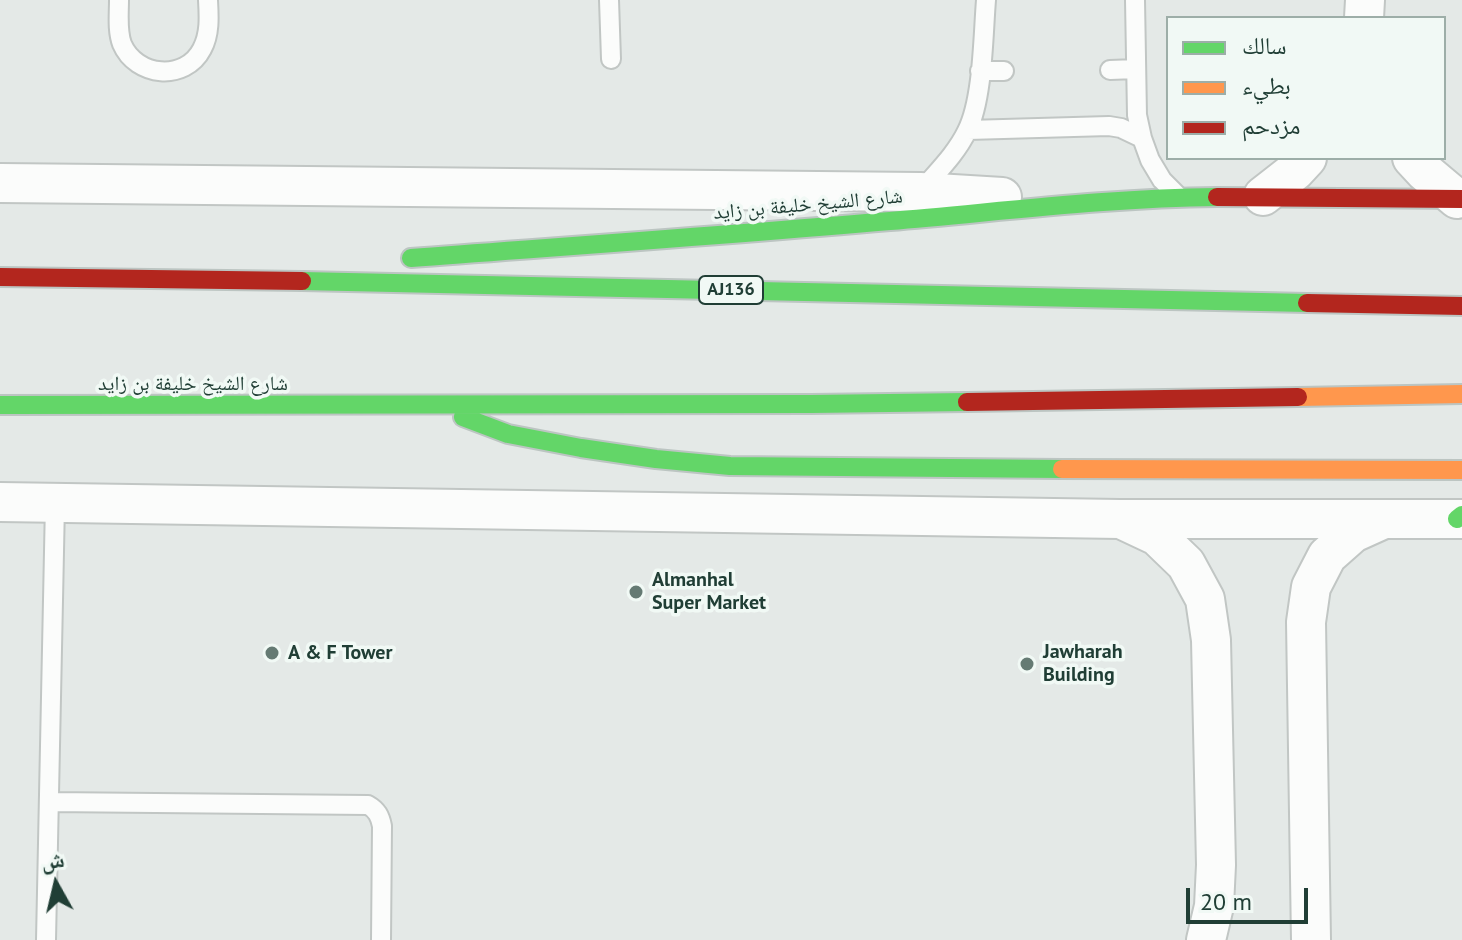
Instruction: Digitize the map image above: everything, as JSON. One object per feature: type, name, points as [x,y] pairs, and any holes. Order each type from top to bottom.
[{"type":"main road","name":"شارع الشيخ خليفة بن زايد","points":[[392,260],[1179,197],[1460,197]]},
{"type":"main road","points":[[157,278],[329,264]]},
{"type":"main road","name":"AJ136","points":[[0,277],[1462,306]]},
{"type":"main road","name":"شارع الشيخ خليفة بن زايد","points":[[0,405],[795,405],[1462,394]]},
{"type":"main road","name":"شارع الشيخ خليفة بن زايد","points":[[435,406],[522,437],[656,459],[730,466],[821,469],[1462,470]]},
{"type":"street","points":[[1263,196],[1305,160]]},
{"type":"street","points":[[1414,160],[1460,197]]},
{"type":"street","points":[[0,183],[920,192],[1012,197],[1057,205]]},
{"type":"street","points":[[0,502],[1120,519],[1460,517]]},
{"type":"street","points":[[1311,940],[1306,622],[1311,587],[1327,556],[1344,540],[1385,518]]},
{"type":"street","points":[[1120,519],[1157,536],[1186,564],[1205,599],[1211,640],[1216,865],[1214,906],[1206,940]]},
{"type":"lane","points":[[119,0],[121,42],[129,56],[142,67],[158,72],[174,71],[189,64],[201,53],[207,38],[208,0]]},
{"type":"lane","points":[[609,0],[611,59]]},
{"type":"lane","points":[[920,192],[954,153],[968,130],[980,71],[986,0]]},
{"type":"lane","points":[[1135,0],[1137,115],[1142,138],[1162,180],[1179,197]]},
{"type":"lane","points":[[1110,70],[1136,69]]},
{"type":"lane","points":[[980,71],[1004,71]]},
{"type":"lane","points":[[968,130],[1109,126],[1142,138]]},
{"type":"lane","points":[[46,940],[55,503]]},
{"type":"lane","points":[[49,802],[368,805],[380,817],[382,826],[381,940]]},
{"type":"traffic: fast","points":[[411,258],[1094,203],[1217,197]]},
{"type":"traffic: fast","points":[[302,281],[1307,303]]},
{"type":"traffic: fast","points":[[0,405],[967,402]]},
{"type":"traffic: fast","points":[[463,417],[508,434],[581,448],[730,466],[1062,469]]},
{"type":"traffic: fast","points":[[1457,519],[1462,515]]},
{"type":"traffic: slow","points":[[1298,397],[1462,394]]},
{"type":"traffic: slow","points":[[1062,469],[1462,470]]},
{"type":"traffic: jam","points":[[1217,197],[1462,199]]},
{"type":"traffic: jam","points":[[0,277],[302,281]]},
{"type":"traffic: jam","points":[[1307,303],[1462,306]]},
{"type":"traffic: jam","points":[[967,402],[1298,397]]},
{"type":"place","name":"Almanhal Super Market","points":[[636,592]]},
{"type":"place","name":"A & F Tower","points":[[272,653]]},
{"type":"place","name":"Jawharah Building","points":[[1027,664]]}]
